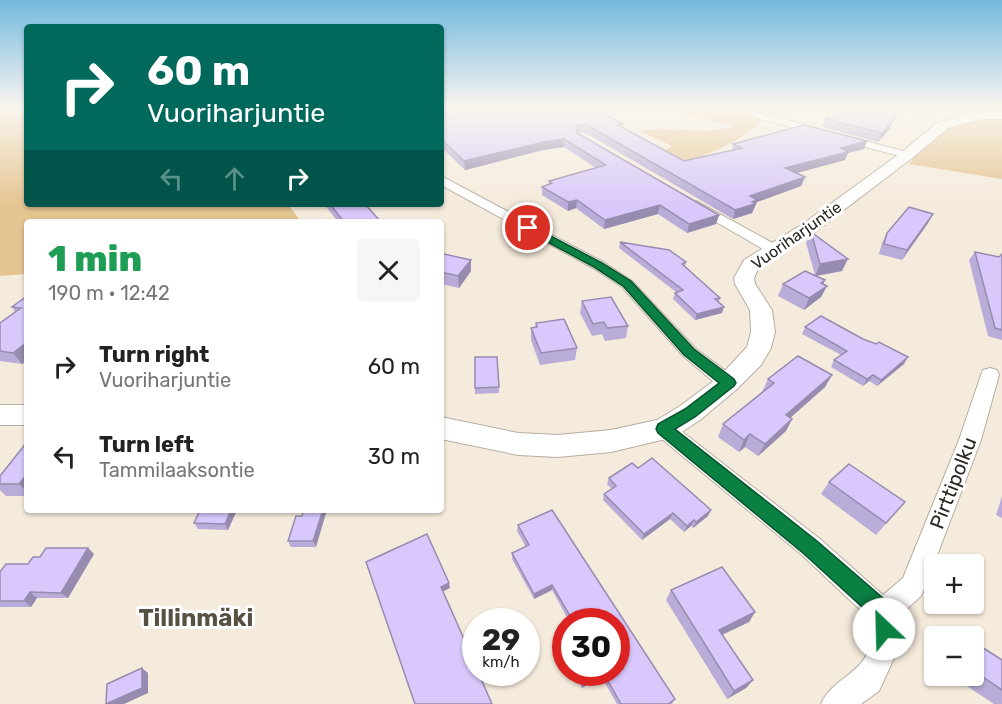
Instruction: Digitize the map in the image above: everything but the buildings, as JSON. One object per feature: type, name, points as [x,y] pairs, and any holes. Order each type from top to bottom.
[{"type":"street","points":[[853,141],[907,155]]},
{"type":"street","name":"Vuoriharjuntie","points":[[444,429],[518,444],[558,446],[611,441],[663,429],[690,413],[728,383],[752,359],[759,348],[763,332],[761,310],[745,284],[746,270],[751,264],[809,228],[924,141]]},
{"type":"street","points":[[444,182],[598,265],[627,284],[689,352],[728,383]]},
{"type":"street","points":[[683,197],[773,249]]},
{"type":"street","name":"Pirttipolku","points":[[883,613],[912,587],[970,440],[990,375]]},
{"type":"street","points":[[0,415],[24,415]]},
{"type":"street","points":[[663,429],[811,547],[883,613],[886,645],[873,672],[868,680],[836,704]]},
{"type":"shaded area","points":[[0,141],[24,141],[24,207],[290,207],[299,219],[24,219],[24,274],[0,276]]},
{"type":"shaded area","points":[[661,141],[735,141],[703,156],[675,163],[664,164],[651,158],[672,146]]},
{"type":"shaded area","points":[[931,141],[1002,141],[1002,179],[909,164]]},
{"type":"district","name":"Tillinmäki","points":[[196,618]]},
{"type":"route","points":[[528,228],[598,265],[627,284],[689,352],[728,383],[690,413],[663,429],[811,547],[883,613],[884,629]]}]
